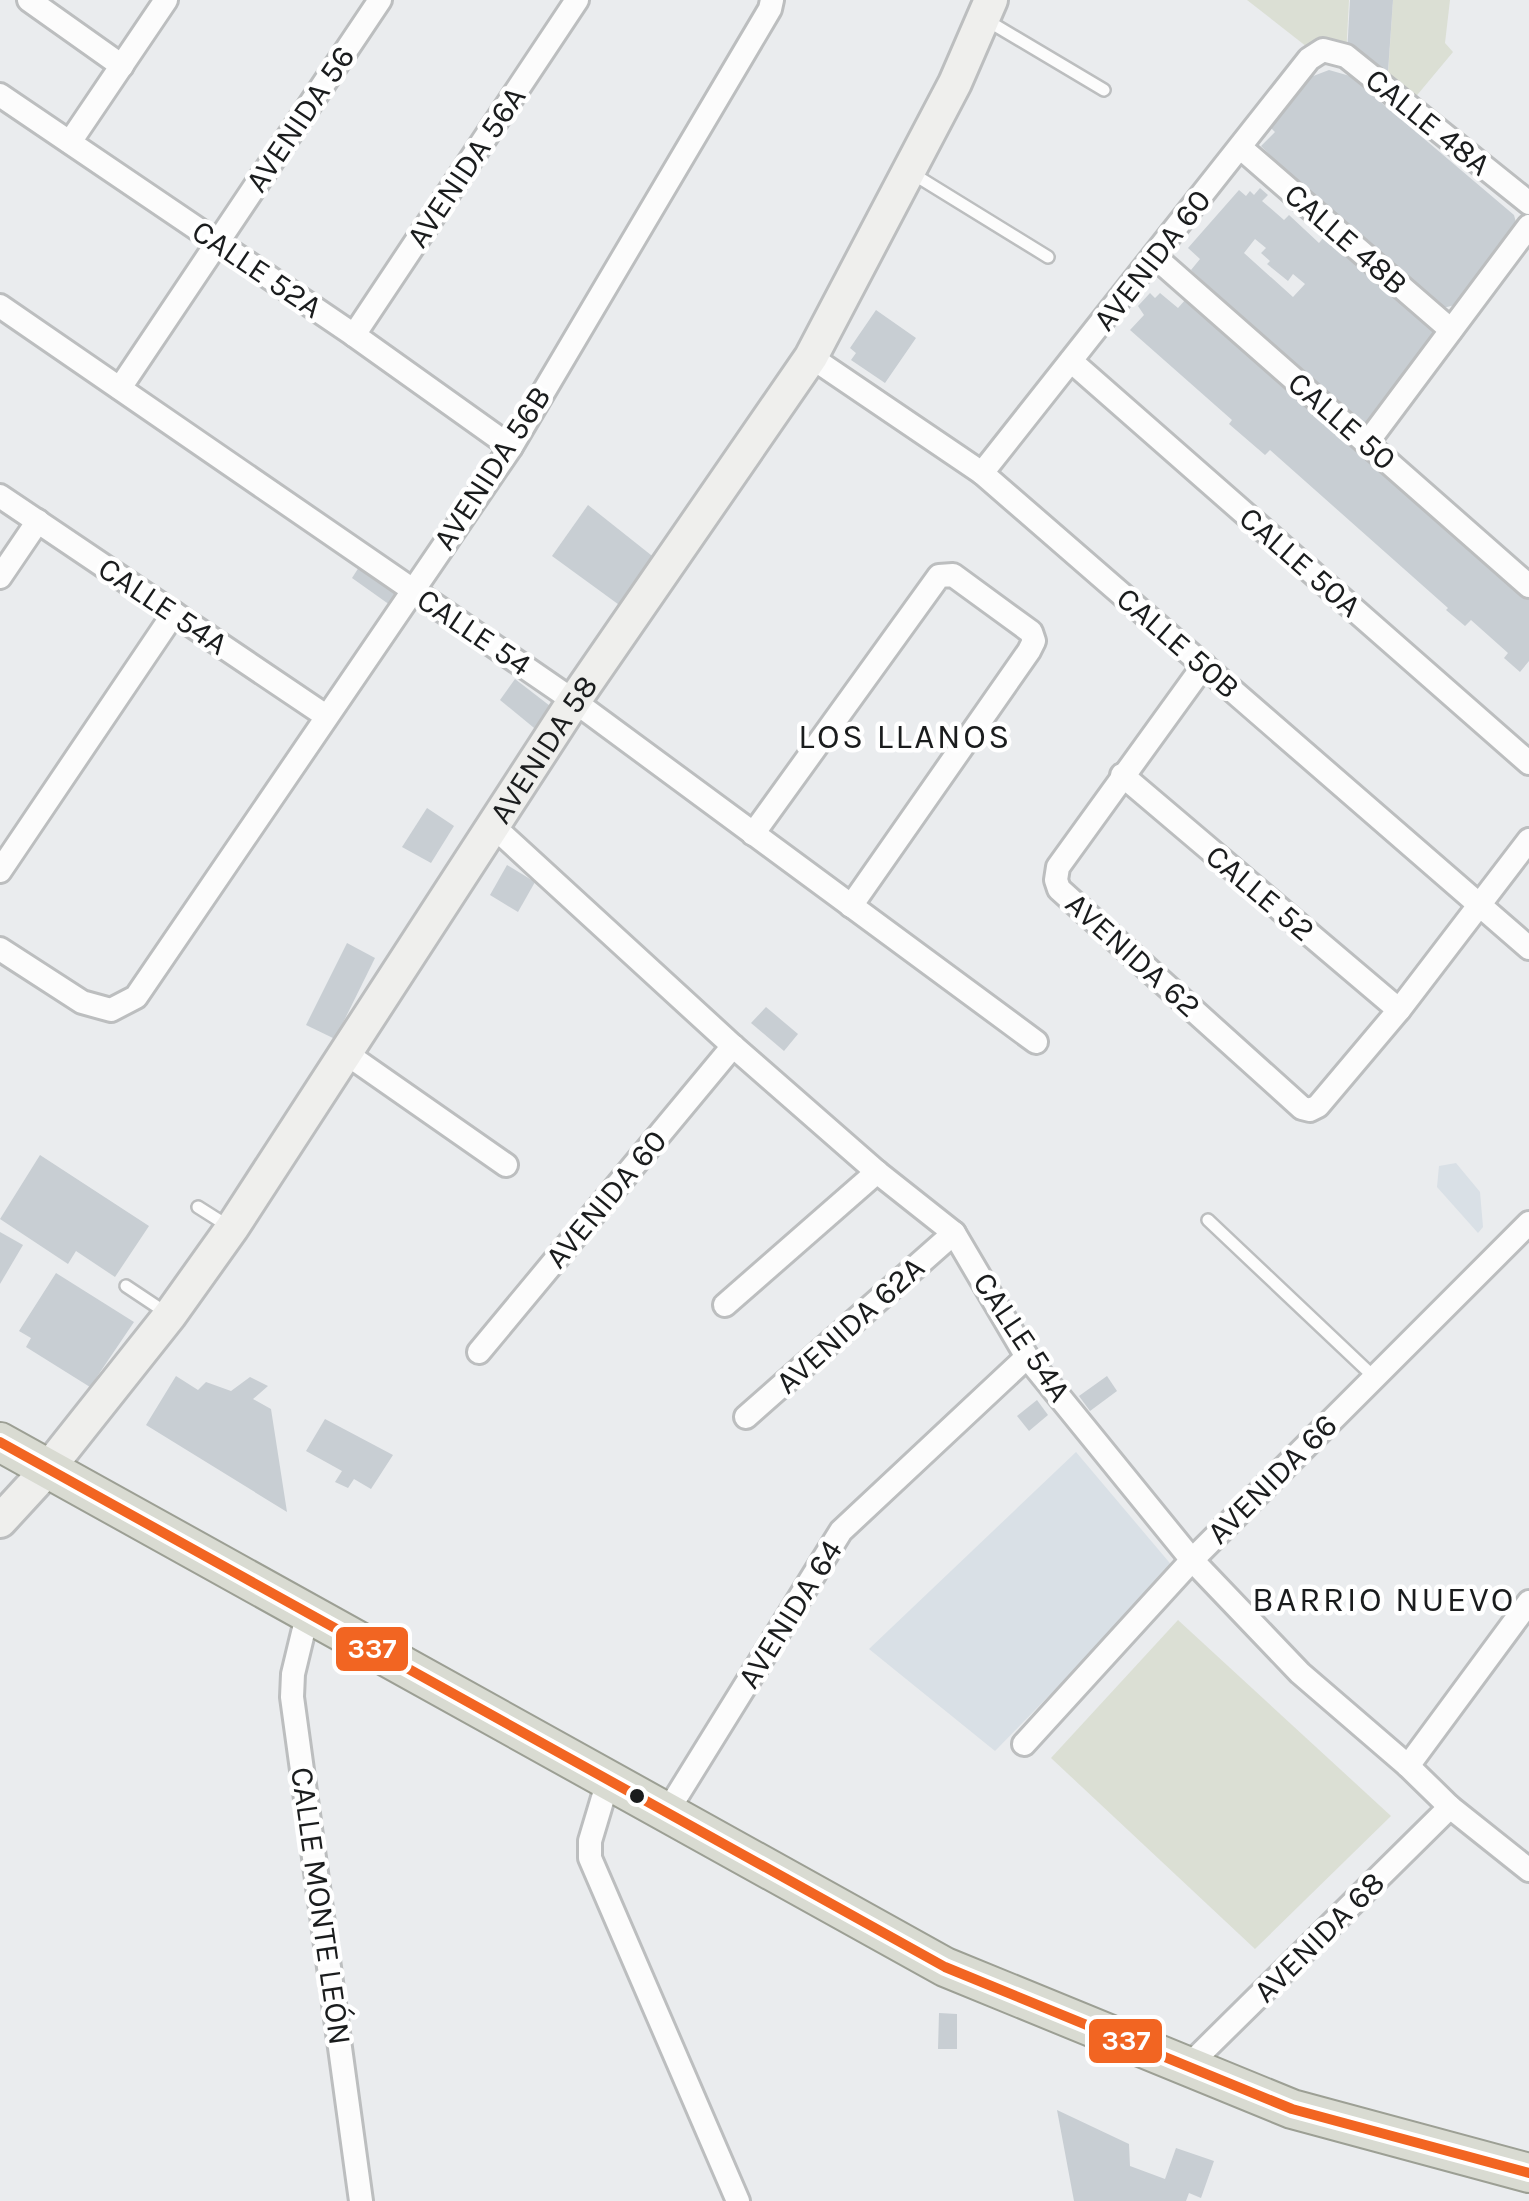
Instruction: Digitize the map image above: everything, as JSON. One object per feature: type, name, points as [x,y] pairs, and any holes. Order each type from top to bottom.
[{"type":"highway","points":[[0,1442],[945,1967],[1292,2109],[1529,2173]]},
{"type":"main road","name":"AVENIDA 58","points":[[0,1521],[47,1470],[170,1315],[232,1228],[574,700],[811,357],[910,172],[988,9]]},
{"type":"street","points":[[29,0],[122,66]]},
{"type":"street","points":[[70,142],[166,0]]},
{"type":"street","name":"AVENIDA 56","points":[[120,388],[380,0]]},
{"type":"street","name":"AVENIDA 56A","points":[[354,334],[577,0]]},
{"type":"street","name":"AVENIDA 56B","points":[[0,949],[82,1002],[112,1010],[136,998],[511,447],[770,10],[772,0]]},
{"type":"street","name":"AVENIDA 60","points":[[982,472],[1308,59],[1323,50]]},
{"type":"street","name":"CALLE 48A","points":[[1323,50],[1346,56],[1524,191]]},
{"type":"street","name":"CALLE 52A","points":[[0,95],[354,334],[511,447]]},
{"type":"street","name":"CALLE 48B","points":[[1240,148],[1452,330]]},
{"type":"street","points":[[1367,442],[1529,226]]},
{"type":"street","name":"CALLE 50","points":[[1155,257],[1529,586]]},
{"type":"street","name":"CALLE 54","points":[[0,306],[574,700],[1036,1042]]},
{"type":"street","name":"CALLE 50B","points":[[811,357],[982,472],[1529,948]]},
{"type":"street","name":"CALLE 50A","points":[[1071,361],[1529,764]]},
{"type":"street","name":"CALLE 54A","points":[[0,496],[326,716]]},
{"type":"street","points":[[0,577],[38,521]]},
{"type":"street","points":[[754,834],[939,576],[953,575],[1030,632],[1034,642],[851,906]]},
{"type":"street","points":[[0,871],[174,613]]},
{"type":"street","name":"AVENIDA 62","points":[[1204,665],[1058,868],[1059,889],[1302,1108],[1318,1106],[1399,1010]]},
{"type":"street","name":"CALLE 52","points":[[1122,775],[1399,1010]]},
{"type":"street","name":"CALLE 54A","points":[[493,826],[733,1046],[876,1172],[954,1233],[1027,1356],[1192,1560],[1300,1673],[1450,1807],[1529,1870]]},
{"type":"street","points":[[1399,1010],[1529,840]]},
{"type":"street","name":"AVENIDA 60","points":[[478,1352],[733,1046]]},
{"type":"street","points":[[347,1054],[506,1165]]},
{"type":"street","points":[[725,1306],[876,1172]]},
{"type":"street","name":"AVENIDA 66","points":[[1024,1744],[1192,1560],[1529,1222]]},
{"type":"street","name":"AVENIDA 62A","points":[[746,1416],[954,1233]]},
{"type":"street","name":"AVENIDA 64","points":[[667,1812],[841,1530],[1027,1356]]},
{"type":"street","points":[[1408,1766],[1529,1602]]},
{"type":"street","name":"CALLE MONTE LEÓN","points":[[308,1612],[293,1674],[292,1697],[360,2201]]},
{"type":"street","points":[[608,1781],[590,1841],[590,1858],[738,2201]]},
{"type":"street","name":"AVENIDA 68","points":[[1188,2066],[1450,1807]]},
{"type":"lane","points":[[988,9],[1104,90]]},
{"type":"lane","points":[[910,172],[1048,256]]},
{"type":"lane","points":[[198,1207],[232,1228]]},
{"type":"lane","points":[[1208,1220],[1374,1377]]},
{"type":"lane","points":[[126,1286],[170,1315]]},
{"type":"shaded area","points":[[1247,0],[1349,0],[1346,56],[1316,54]]},
{"type":"shaded area","points":[[1393,0],[1450,0],[1445,43],[1453,52],[1408,106],[1387,88]]},
{"type":"shaded area","points":[[1456,1163],[1480,1192],[1483,1227],[1478,1233],[1437,1187],[1439,1166]]},
{"type":"shaded area","points":[[1076,1452],[1174,1568],[995,1751],[869,1649]]},
{"type":"shaded area","points":[[1178,1620],[1391,1816],[1255,1949],[1051,1758]]},
{"type":"building","points":[[1350,0],[1393,0],[1387,86],[1347,54]]},
{"type":"building","points":[[1329,70],[1350,76],[1514,215],[1518,230],[1463,303],[1443,308],[1428,295],[1426,299],[1275,166],[1278,163],[1261,146],[1275,132],[1268,125],[1308,78]]},
{"type":"building","points":[[1260,188],[1268,195],[1262,201],[1284,220],[1289,215],[1319,243],[1323,238],[1433,328],[1433,345],[1375,419],[1358,425],[1191,270],[1200,259],[1188,248],[1239,190],[1246,196],[1250,191],[1254,195]],"holes":[[[1255,239],[1266,248],[1261,253],[1270,261],[1267,264],[1288,281],[1293,274],[1305,284],[1293,297],[1244,253]]]},
{"type":"building","points":[[1150,293],[1155,298],[1160,293],[1178,308],[1186,299],[1529,600],[1529,661],[1520,672],[1504,658],[1508,653],[1471,620],[1465,626],[1446,610],[1270,450],[1265,455],[1229,424],[1232,420],[1130,330],[1144,315],[1138,306]]},
{"type":"building","points":[[876,310],[916,338],[885,383],[851,360],[856,353],[850,348]]},
{"type":"building","points":[[588,505],[656,559],[622,607],[552,556]]},
{"type":"building","points":[[361,564],[400,591],[390,605],[352,578]]},
{"type":"building","points":[[515,679],[554,709],[539,732],[500,700]]},
{"type":"building","points":[[427,808],[454,826],[431,863],[402,847]]},
{"type":"building","points":[[507,865],[535,882],[518,912],[490,895]]},
{"type":"building","points":[[347,943],[375,958],[335,1039],[306,1025]]},
{"type":"building","points":[[766,1007],[798,1034],[784,1051],[751,1023]]},
{"type":"building","points":[[40,1155],[149,1226],[115,1277],[76,1251],[68,1264],[0,1219]]},
{"type":"building","points":[[0,1232],[23,1245],[0,1284]]},
{"type":"building","points":[[56,1273],[134,1322],[90,1387],[26,1347],[31,1338],[19,1331]]},
{"type":"building","points":[[176,1376],[198,1390],[206,1382],[231,1391],[250,1377],[268,1386],[253,1399],[271,1409],[287,1512],[146,1425]]},
{"type":"building","points":[[1107,1376],[1117,1391],[1090,1411],[1079,1396]]},
{"type":"building","points":[[1037,1400],[1048,1415],[1029,1431],[1017,1416]]},
{"type":"building","points":[[325,1419],[393,1455],[371,1489],[354,1479],[348,1488],[335,1482],[342,1471],[306,1451]]},
{"type":"building","points":[[939,2013],[957,2014],[957,2049],[938,2049]]},
{"type":"building","points":[[1057,2110],[1129,2144],[1130,2166],[1165,2179],[1176,2148],[1214,2161],[1201,2198],[1189,2193],[1186,2201],[1074,2201]]},
{"type":"transit line","name":"337","points":[[0,1442],[945,1967],[1292,2109],[1529,2173]]},
{"type":"district","name":"LOS LLANOS","points":[[905,736]]},
{"type":"district","name":"BARRIO NUEVO","points":[[1384,1599]]}]
